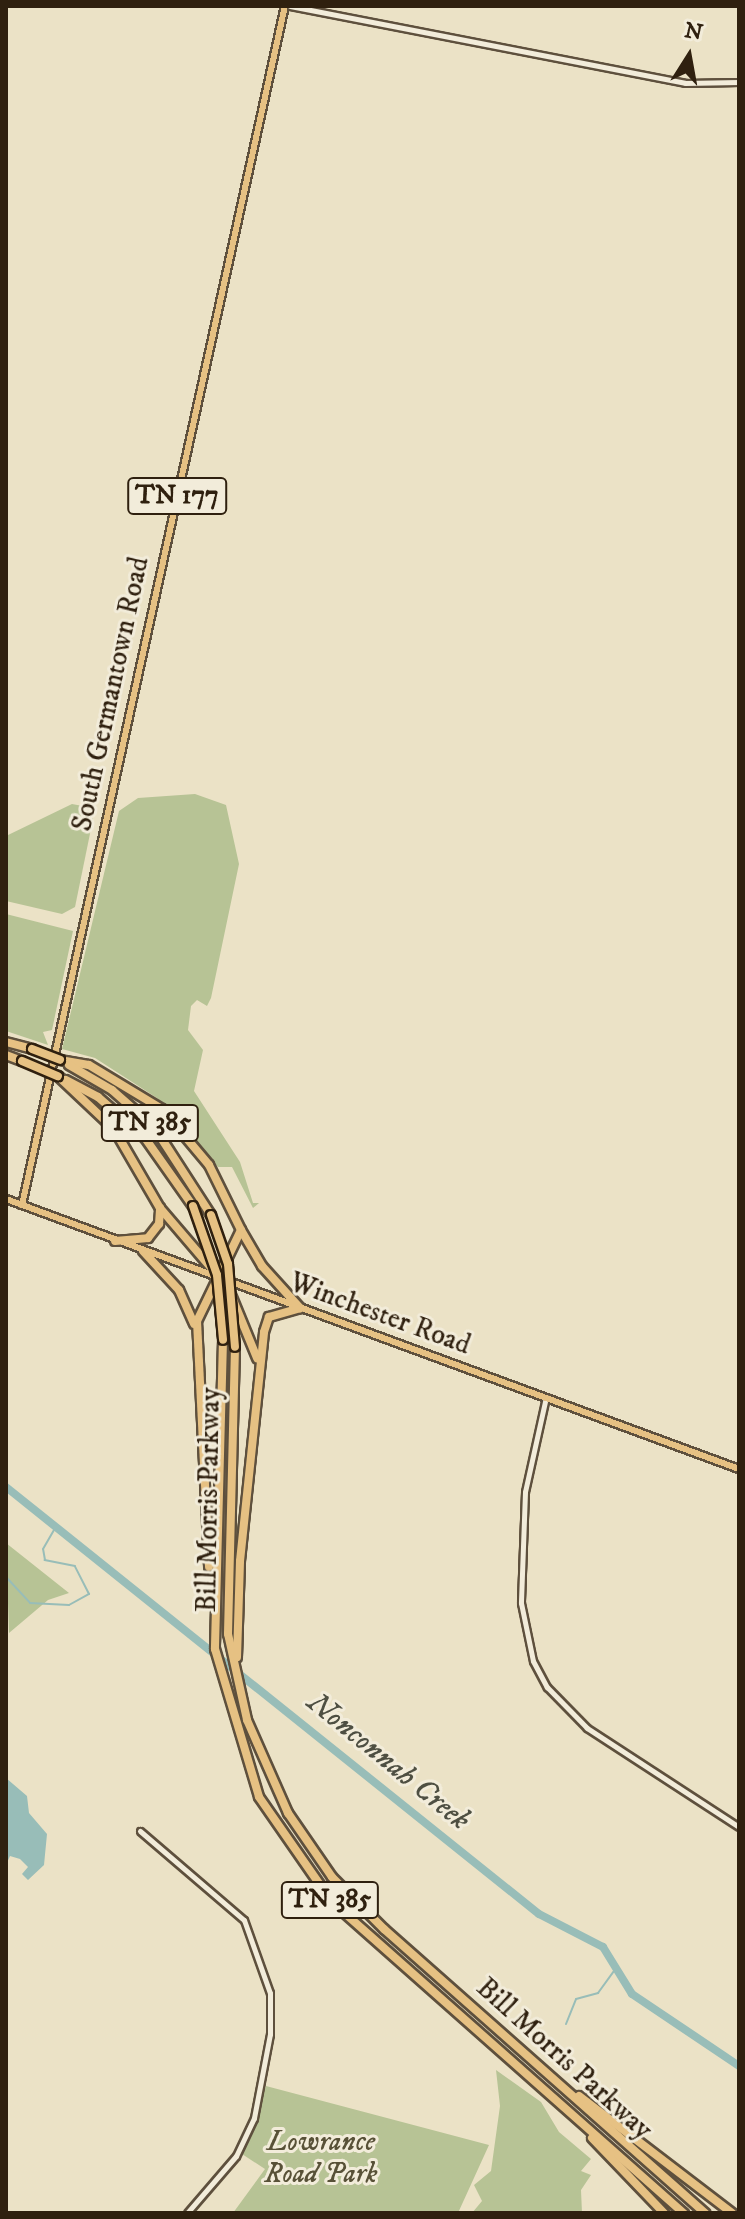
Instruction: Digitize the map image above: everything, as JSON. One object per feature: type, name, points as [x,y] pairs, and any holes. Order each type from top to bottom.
[{"type":"highway","name":"Bill Morris Parkway","points":[[6,1042],[60,1060],[112,1090],[154,1127],[211,1215],[228,1264],[235,1347],[228,1620],[238,1690],[247,1720],[288,1813],[332,1877],[705,2213]]},
{"type":"highway","name":"Bill Morris Parkway","points":[[6,1055],[58,1076],[98,1097],[145,1138],[193,1206],[217,1275],[223,1340],[213,1616],[225,1697],[259,1797],[332,1902],[684,2213]]},
{"type":"highway","points":[[60,1060],[89,1065],[162,1109],[209,1165],[241,1230],[300,1308],[269,1317],[258,1369],[236,1628],[238,1690]]},
{"type":"highway","points":[[58,1076],[114,1129],[160,1208],[221,1280],[249,1325],[258,1369]]},
{"type":"highway","points":[[115,1241],[148,1238],[159,1224],[160,1208]]},
{"type":"highway","points":[[213,1616],[197,1338],[200,1310],[221,1280],[241,1230]]},
{"type":"highway","points":[[143,1251],[179,1290],[197,1338]]},
{"type":"highway","points":[[552,2077],[732,2213]]},
{"type":"highway","points":[[567,2111],[664,2213]]},
{"type":"main road","name":"South Germantown Road","points":[[22,1205],[287,6]]},
{"type":"main road","name":"Winchester Road","points":[[6,1199],[739,1469]]},
{"type":"street","points":[[287,6],[685,83],[739,82]]},
{"type":"street","points":[[546,1397],[525,1492],[521,1603],[533,1661],[547,1687],[587,1728],[739,1827]]},
{"type":"street","points":[[140,1831],[244,1920],[270,1993],[270,2034],[254,2118],[236,2156],[187,2213]]},
{"type":"green space","points":[[195,794],[226,805],[239,864],[211,998],[207,1006],[197,1000],[191,1006],[188,1030],[203,1050],[194,1091],[240,1162],[253,1203],[259,1203],[253,1208],[232,1167],[218,1167],[157,1098],[95,1058],[62,1049],[119,811],[138,798]]},
{"type":"green space","points":[[72,804],[88,807],[93,819],[75,907],[62,914],[6,901],[6,836]]},
{"type":"green space","points":[[6,914],[73,931],[52,1030],[43,1032],[48,1045],[6,1031]]},
{"type":"green space","points":[[6,1543],[69,1593],[48,1600],[9,1633]]},
{"type":"green space","points":[[496,2070],[541,2102],[559,2132],[591,2159],[581,2171],[591,2175],[581,2190],[582,2213],[472,2213],[482,2201],[474,2185],[491,2171],[500,2106]]},
{"type":"green space","name":"Lowrance Road Park","points":[[266,2086],[489,2145],[458,2213],[233,2213],[265,2169],[242,2154]]},
{"type":"water","points":[[6,1778],[27,1796],[29,1813],[47,1834],[44,1865],[28,1880],[22,1874],[28,1867],[20,1859],[10,1856],[6,1865]]},
{"type":"waterway","name":"Nonconnah Creek","points":[[6,1487],[539,1914],[603,1947],[632,1994],[739,2066]]},
{"type":"waterway","points":[[6,1577],[30,1603],[69,1605],[89,1594],[75,1566],[45,1560],[43,1549],[55,1528]]},
{"type":"waterway","points":[[566,2024],[576,1999],[598,1993],[616,1968]]}]
